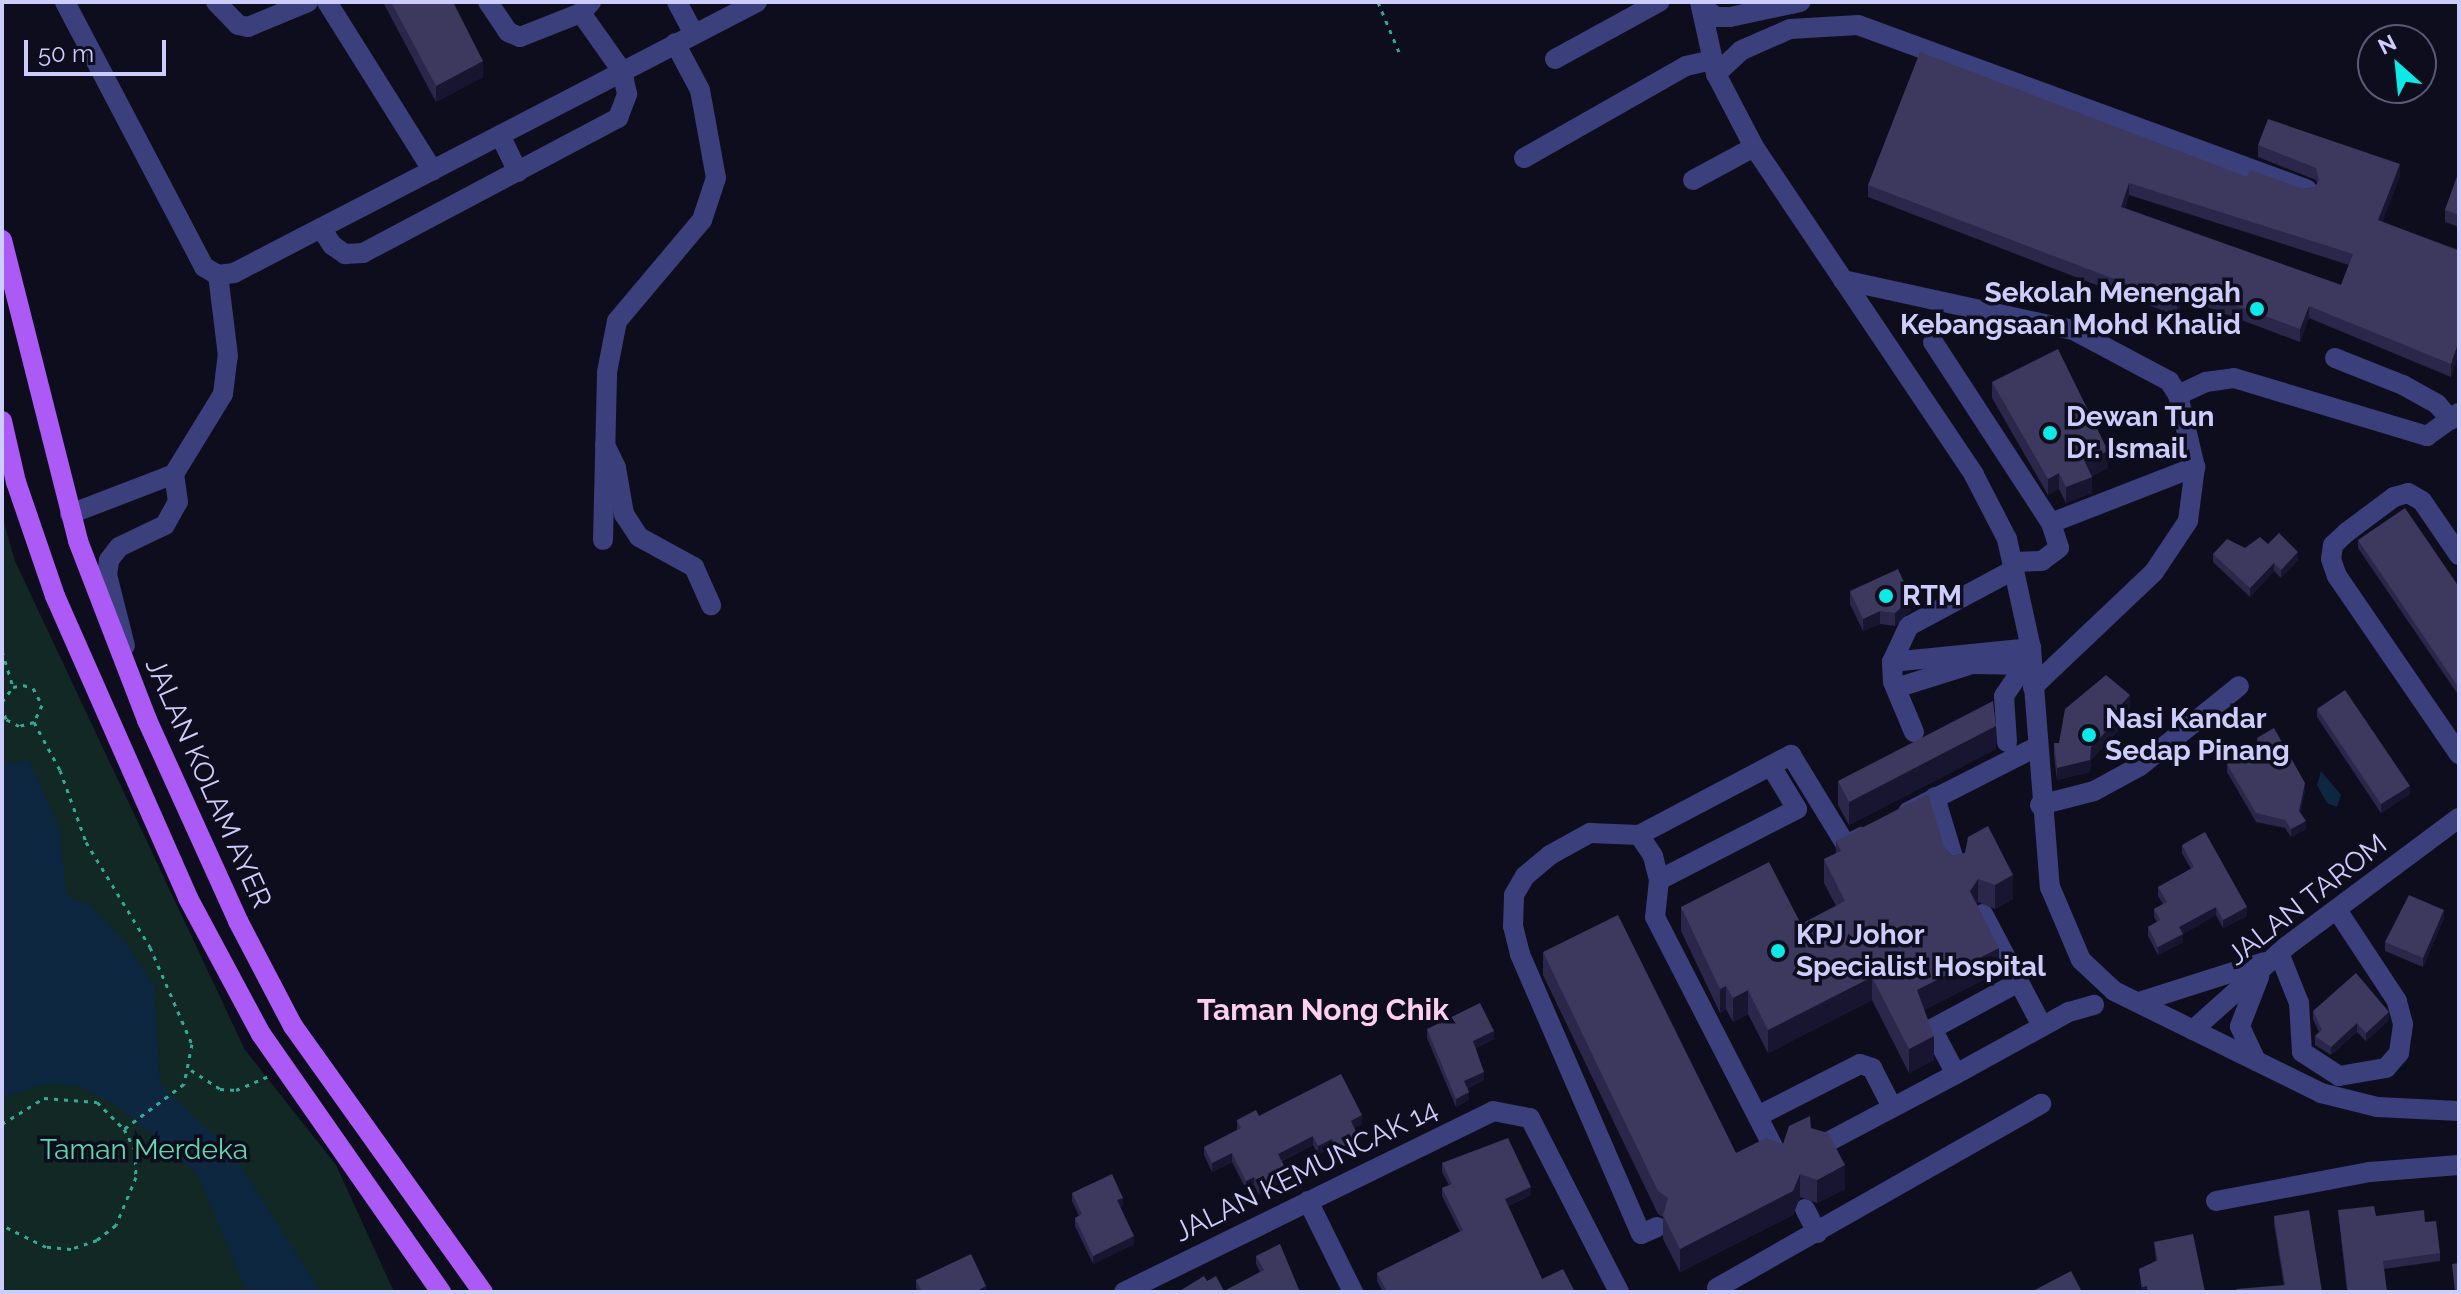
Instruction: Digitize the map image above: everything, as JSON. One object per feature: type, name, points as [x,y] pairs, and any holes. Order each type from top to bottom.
[{"type":"main road","name":"JALAN KOLAM AYER","points":[[2,240],[70,514],[127,667],[278,1000],[483,1292]]},
{"type":"main road","points":[[2,421],[16,482],[55,596],[188,898],[261,1034],[441,1292]]},
{"type":"main road","points":[[415,1255],[430,1292]]},
{"type":"street","points":[[65,2],[204,267],[218,275],[234,273],[757,2]]},
{"type":"street","points":[[216,2],[238,25],[248,27],[308,2]]},
{"type":"street","points":[[327,2],[433,171]]},
{"type":"street","points":[[321,228],[338,249],[363,253],[618,118],[627,94],[622,71],[586,8],[520,37],[508,32],[488,2]]},
{"type":"street","points":[[677,2],[694,34]]},
{"type":"street","points":[[1555,59],[1659,2]]},
{"type":"street","points":[[1700,4],[1716,17],[1730,17],[1800,2]]},
{"type":"street","points":[[1700,4],[1715,67],[1754,147],[1974,475],[2007,539],[2014,566],[2029,670],[2050,887],[2081,960],[2114,991],[2321,1093],[2377,1107],[2459,1111]]},
{"type":"street","points":[[1524,158],[1686,66],[1715,67],[1742,50],[1790,29],[1858,25],[2307,189]]},
{"type":"street","points":[[603,540],[607,372],[617,321],[702,220],[716,178],[700,90],[675,43]]},
{"type":"street","points":[[500,135],[518,172]]},
{"type":"street","points":[[1693,180],[1754,147]]},
{"type":"street","points":[[70,514],[174,474],[223,394],[228,356],[218,275]]},
{"type":"street","points":[[1843,280],[1952,300],[2073,330],[2169,381],[2178,395],[2195,467],[2188,521],[2154,572],[2029,670],[2004,696],[2007,742]]},
{"type":"street","points":[[1914,732],[1898,692],[1892,662],[1909,626],[2014,566],[2042,561],[2059,548],[2051,523],[1933,342]]},
{"type":"street","points":[[2178,395],[2206,382],[2234,378],[2427,436],[2455,416],[2403,385],[2335,358]]},
{"type":"street","points":[[603,441],[616,468],[624,514],[639,537],[694,567],[711,605]]},
{"type":"street","points":[[2,463],[16,482]]},
{"type":"street","points":[[2051,523],[2195,467]]},
{"type":"street","points":[[127,667],[107,575],[109,560],[119,547],[165,525],[178,502],[174,474]]},
{"type":"street","points":[[2459,555],[2422,501],[2408,493],[2394,497],[2347,532],[2333,545],[2331,559],[2337,576],[2459,754]]},
{"type":"street","points":[[1892,662],[2029,670]]},
{"type":"street","points":[[1898,692],[1972,664],[2029,670]]},
{"type":"street","points":[[2040,805],[2094,791],[2140,766],[2239,686]]},
{"type":"street","points":[[1657,1227],[1641,1234],[1520,954],[1513,926],[1514,895],[1525,876],[1550,855],[1602,830],[1639,835],[1791,755],[1846,845],[2036,747]]},
{"type":"street","points":[[1659,880],[1797,809],[1771,766]]},
{"type":"street","points":[[1935,797],[1956,867]]},
{"type":"street","name":"JALAN TAROM","points":[[2193,1030],[2274,957],[2459,818]]},
{"type":"street","points":[[1639,835],[1653,856],[1659,880],[1655,917],[1778,1156]]},
{"type":"street","points":[[2274,957],[2299,1003],[2302,1052],[2339,1076],[2386,1068],[2399,1053],[2403,1024],[2397,1001],[2337,910]]},
{"type":"street","points":[[1983,914],[2042,1026]]},
{"type":"street","points":[[2139,1002],[2274,957]]},
{"type":"street","points":[[2256,1061],[2240,1026],[2250,990],[2274,957]]},
{"type":"street","points":[[1956,1074],[1932,1029],[2017,983]]},
{"type":"street","points":[[2008,1047],[2033,1041],[2114,991]]},
{"type":"street","points":[[1822,1145],[2042,1026],[2094,1005]]},
{"type":"street","points":[[1758,1116],[1860,1064],[1872,1068],[1891,1105]]},
{"type":"street","points":[[1717,1288],[2041,1104]]},
{"type":"street","name":"JALAN KEMUNCAK 14","points":[[1124,1292],[1493,1111],[1516,1111],[1530,1118],[1619,1292]]},
{"type":"street","points":[[2216,1201],[2370,1172],[2459,1165]]},
{"type":"street","points":[[1308,1201],[1353,1292]]},
{"type":"street","points":[[1805,1209],[1817,1233]]},
{"type":"path","points":[[1378,2],[1399,52]]},
{"type":"path","points":[[2,651],[13,687],[2,709],[19,726],[34,722],[40,715],[40,696],[33,688],[13,687]]},
{"type":"path","points":[[34,722],[60,770],[103,877],[150,947],[192,1044],[190,1070],[184,1084],[124,1129]]},
{"type":"path","points":[[190,1070],[220,1089],[260,1081]]},
{"type":"path","points":[[2,1124],[44,1098],[97,1102],[124,1129],[135,1150],[136,1177],[116,1225],[97,1240],[71,1249],[46,1247],[2,1225]]},
{"type":"green space","name":"Taman Merdeka","points":[[2,516],[15,561],[245,1050],[336,1165],[394,1292],[2,1292]]},
{"type":"water","points":[[29,760],[59,828],[67,896],[89,905],[125,942],[154,984],[160,1084],[232,1153],[321,1292],[247,1292],[197,1173],[116,1105],[77,1085],[44,1084],[2,1098],[2,764]]},
{"type":"water","points":[[2321,771],[2341,795],[2337,807],[2327,803],[2317,785]]},
{"type":"building","points":[[391,2],[453,2],[483,61],[436,86]]},
{"type":"building","points":[[1920,52],[2247,177],[2250,170],[2303,189],[2315,187],[2319,180],[2316,168],[2258,145],[2268,119],[2400,164],[2378,220],[2459,251],[2459,341],[2451,364],[2309,306],[2300,329],[2183,286],[2177,303],[1868,185]],"holes":[[[2129,183],[2353,254],[2341,285],[2121,207]]]},
{"type":"building","points":[[2459,171],[2459,215],[2445,210]]},
{"type":"building","name":"Dewan Tun Dr. Ismail","points":[[2058,349],[2108,451],[2085,462],[2092,477],[2066,487],[2059,473],[2048,479],[1992,382]]},
{"type":"building","points":[[2405,508],[2459,587],[2459,688],[2358,540]]},
{"type":"building","points":[[2279,533],[2298,552],[2281,570],[2274,563],[2250,588],[2213,554],[2227,539],[2245,548],[2260,537],[2268,544]]},
{"type":"building","points":[[1898,569],[1911,598],[1895,613],[1880,611],[1863,619],[1850,591]]},
{"type":"building","name":"Nasi Kandar Sedap Pinang","points":[[2106,675],[2130,695],[2114,713],[2119,718],[2091,747],[2090,760],[2057,768],[2054,743],[2059,743],[2065,709]]},
{"type":"building","points":[[2345,690],[2410,786],[2381,804],[2317,709]]},
{"type":"building","points":[[1993,701],[1996,726],[1849,802],[1838,781]]},
{"type":"building","points":[[2274,728],[2305,783],[2299,811],[2306,821],[2291,829],[2285,820],[2256,813],[2227,764],[2260,744],[2257,738]]},
{"type":"building","points":[[1928,794],[1944,847],[1952,856],[1965,853],[1968,837],[1988,826],[2013,875],[1995,885],[1978,879],[1970,891],[1999,948],[1917,990],[1934,1036],[1909,1049],[1872,977],[1768,1030],[1748,990],[1733,998],[1726,986],[1720,989],[1681,907],[1769,862],[1801,924],[1845,901],[1824,859],[1841,851],[1836,841]]},
{"type":"building","points":[[2205,832],[2247,907],[2223,920],[2216,907],[2179,927],[2183,934],[2158,947],[2148,927],[2160,920],[2154,909],[2167,902],[2158,887],[2194,867],[2182,845]]},
{"type":"building","points":[[2409,895],[2444,910],[2423,958],[2385,942]]},
{"type":"building","points":[[1618,915],[1736,1153],[1766,1138],[1783,1144],[1789,1126],[1810,1116],[1811,1128],[1828,1133],[1845,1165],[1817,1180],[1800,1174],[1793,1191],[1680,1249],[1663,1215],[1668,1198],[1658,1191],[1543,952]]},
{"type":"building","points":[[2356,973],[2389,1012],[2366,1033],[2357,1023],[2331,1047],[2315,1036],[2322,1030],[2313,1011]]},
{"type":"building","points":[[1480,1003],[1494,1031],[1473,1041],[1484,1072],[1464,1081],[1469,1092],[1456,1099],[1427,1029]]},
{"type":"building","points":[[1341,1074],[1362,1115],[1351,1121],[1358,1136],[1338,1150],[1332,1139],[1318,1146],[1313,1136],[1278,1154],[1287,1172],[1259,1186],[1254,1177],[1246,1181],[1232,1153],[1212,1163],[1204,1147],[1241,1128],[1237,1120],[1256,1110],[1259,1116]]},
{"type":"building","points":[[1508,1138],[1531,1187],[1505,1199],[1542,1279],[1563,1269],[1575,1292],[1387,1292],[1377,1273],[1463,1230],[1442,1188],[1452,1184],[1442,1163]]},
{"type":"building","points":[[1112,1174],[1123,1198],[1117,1200],[1134,1236],[1093,1256],[1075,1218],[1082,1214],[1072,1193]]},
{"type":"building","points":[[2374,1206],[2376,1216],[2424,1210],[2425,1222],[2436,1221],[2440,1253],[2383,1261],[2387,1292],[2348,1292],[2338,1210]]},
{"type":"building","points":[[2309,1210],[2322,1292],[2236,1292],[2236,1289],[2285,1285],[2274,1216]]},
{"type":"building","points":[[2193,1234],[2205,1292],[2148,1292],[2147,1286],[2142,1287],[2139,1269],[2158,1260],[2154,1242]]},
{"type":"building","points":[[1280,1244],[1300,1292],[1178,1292],[1204,1276],[1207,1281],[1216,1276],[1224,1291],[1264,1270],[1256,1256]]},
{"type":"building","points":[[971,1254],[986,1286],[975,1292],[922,1292],[916,1280]]},
{"type":"building","points":[[2459,1263],[2459,1292],[2455,1292],[2452,1264]]},
{"type":"building","points":[[2071,1271],[2082,1292],[2031,1292]]},
{"type":"place","name":"Sekolah Menengah Kebangsaan Mohd Khalid","points":[[2257,309]]},
{"type":"place","name":"Dewan Tun Dr. Ismail","points":[[2050,433]]},
{"type":"place","name":"RTM","points":[[1886,596]]},
{"type":"place","name":"Nasi Kandar Sedap Pinang","points":[[2089,735]]},
{"type":"place","name":"KPJ Johor Specialist Hospital","points":[[1778,951]]},
{"type":"district","name":"Taman Nong Chik","points":[[1323,1010]]}]
